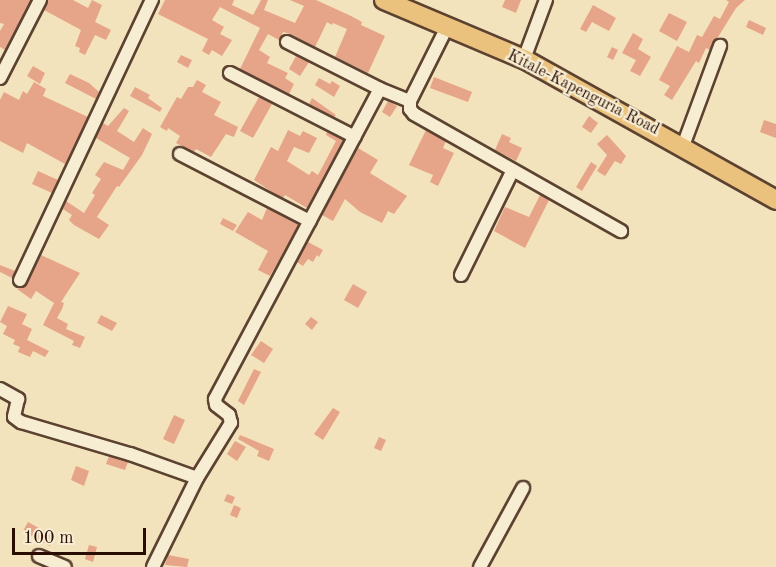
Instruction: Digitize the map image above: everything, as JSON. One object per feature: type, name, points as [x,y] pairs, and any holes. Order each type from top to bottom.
[{"type":"highway","name":"Kitale-Kapenguria Road","points":[[384,0],[524,59],[776,200]]},
{"type":"street","points":[[0,78],[40,0]]},
{"type":"street","points":[[20,280],[152,0]]},
{"type":"street","points":[[524,59],[546,0]]},
{"type":"street","points":[[447,27],[410,101],[410,109],[414,114],[512,172],[621,231]]},
{"type":"street","points":[[287,42],[380,89],[410,101]]},
{"type":"street","points":[[683,146],[720,46]]},
{"type":"street","points":[[230,73],[355,137]]},
{"type":"street","points":[[153,567],[197,478],[231,423],[229,415],[216,405],[215,399],[380,89]]},
{"type":"street","points":[[180,153],[310,221]]},
{"type":"street","points":[[461,275],[512,172]]},
{"type":"street","points":[[0,389],[18,399],[14,417],[21,422],[130,454],[197,478]]},
{"type":"street","points":[[480,567],[523,488]]},
{"type":"street","points":[[39,556],[65,567]]},
{"type":"building","points":[[0,0],[31,0],[5,50],[0,47],[0,31],[4,24],[0,23]]},
{"type":"building","points":[[48,0],[73,0],[88,8],[92,0],[102,5],[95,22],[111,30],[106,40],[95,35],[85,55],[79,52],[80,48],[75,46],[81,30],[44,10]]},
{"type":"building","points":[[165,0],[234,0],[232,5],[253,15],[261,0],[268,0],[264,10],[295,23],[304,6],[290,0],[316,0],[351,16],[362,22],[361,25],[385,36],[368,73],[335,57],[347,29],[333,23],[332,25],[327,22],[315,47],[283,32],[279,40],[268,34],[259,50],[270,57],[267,63],[288,73],[285,78],[294,84],[289,94],[240,69],[260,28],[220,7],[212,20],[224,27],[220,34],[232,40],[222,56],[212,50],[209,55],[202,51],[208,39],[158,14]]},
{"type":"building","points":[[505,0],[521,0],[516,13],[502,7]]},
{"type":"building","points":[[726,0],[745,0],[736,8],[710,50],[706,48],[699,63],[696,61],[672,100],[664,95],[670,86],[659,80],[677,46],[689,52],[697,35],[702,37],[714,16],[720,19],[729,2]]},
{"type":"building","points":[[593,5],[616,18],[609,31],[592,22],[586,32],[580,29]]},
{"type":"building","points":[[669,13],[687,22],[677,41],[659,31]]},
{"type":"building","points":[[749,20],[766,28],[763,35],[746,27]]},
{"type":"building","points":[[633,33],[643,39],[638,49],[651,57],[640,76],[630,71],[636,60],[622,53]]},
{"type":"building","points":[[612,47],[618,50],[613,60],[607,57]]},
{"type":"building","points":[[181,55],[192,60],[188,68],[177,62]]},
{"type":"building","points":[[296,56],[309,62],[300,76],[289,69]]},
{"type":"building","points":[[33,66],[45,73],[40,84],[27,76]]},
{"type":"building","points":[[70,74],[89,83],[99,92],[96,99],[65,83]]},
{"type":"building","points":[[434,77],[472,92],[468,102],[430,88]]},
{"type":"building","points":[[319,78],[330,84],[332,81],[340,86],[334,97],[315,85]]},
{"type":"building","points":[[197,80],[206,85],[202,92],[221,102],[214,115],[238,127],[234,137],[226,134],[211,157],[196,149],[194,152],[176,143],[180,136],[168,128],[167,131],[160,127],[177,97],[181,99],[188,87],[193,87]]},
{"type":"building","points":[[34,82],[46,89],[43,96],[88,117],[65,164],[27,143],[23,153],[0,141],[0,100],[4,92],[19,100],[23,91],[27,94]]},
{"type":"building","points":[[135,87],[150,95],[148,98],[162,108],[160,112],[130,96]]},
{"type":"building","points":[[259,97],[272,104],[253,138],[240,131]]},
{"type":"building","points":[[312,98],[336,115],[334,117],[309,104]]},
{"type":"building","points":[[388,101],[397,106],[390,117],[382,112]]},
{"type":"building","points":[[124,108],[129,111],[117,131],[134,142],[143,128],[152,134],[142,155],[119,187],[117,186],[97,217],[109,225],[99,239],[74,225],[69,220],[72,215],[63,209],[66,201],[84,213],[95,195],[92,193],[101,179],[95,175],[104,162],[123,170],[130,158],[96,138],[103,123],[108,126]]},
{"type":"building","points":[[589,116],[598,123],[591,133],[582,127]]},
{"type":"building","points":[[764,120],[776,124],[776,138],[760,132]]},
{"type":"building","points":[[288,130],[300,136],[303,131],[317,138],[309,153],[294,147],[287,161],[309,175],[312,171],[318,175],[336,141],[326,135],[327,132],[343,140],[307,208],[285,195],[283,198],[275,194],[254,180],[271,147],[278,151]]},
{"type":"building","points":[[426,130],[446,141],[443,148],[454,153],[438,186],[430,182],[433,175],[409,165]]},
{"type":"building","points":[[502,134],[511,138],[509,142],[522,148],[516,161],[495,150]]},
{"type":"building","points":[[607,135],[626,156],[621,164],[615,161],[605,176],[597,171],[607,155],[597,144]]},
{"type":"building","points":[[358,148],[378,160],[370,173],[407,196],[394,214],[388,211],[382,223],[360,212],[345,199],[333,221],[322,215]]},
{"type":"building","points":[[591,162],[597,166],[582,191],[576,187]]},
{"type":"building","points":[[38,171],[58,180],[52,193],[32,184]]},
{"type":"building","points":[[540,195],[549,200],[525,248],[494,231],[505,207],[529,217]]},
{"type":"building","points":[[267,208],[299,224],[270,276],[258,270],[268,251],[235,232],[248,212],[262,220]]},
{"type":"building","points":[[223,218],[237,225],[233,231],[220,224]]},
{"type":"building","points":[[308,242],[323,250],[313,262],[308,259],[303,266],[297,262]]},
{"type":"building","points":[[41,255],[80,273],[61,302],[64,303],[57,318],[68,324],[66,329],[85,337],[80,348],[72,345],[74,341],[43,325],[54,303],[36,291],[31,299],[17,289],[27,284]]},
{"type":"building","points":[[0,265],[15,271],[12,278],[0,272]]},
{"type":"building","points":[[353,284],[367,292],[358,308],[344,300]]},
{"type":"building","points":[[8,306],[27,314],[22,324],[32,329],[27,340],[49,351],[45,357],[33,351],[30,357],[18,352],[20,347],[13,344],[15,340],[3,334],[7,326],[0,322]]},
{"type":"building","points":[[101,315],[117,323],[112,331],[97,323]]},
{"type":"building","points":[[311,317],[318,322],[312,330],[305,324]]},
{"type":"building","points":[[261,341],[273,349],[264,363],[251,355]]},
{"type":"building","points":[[254,369],[261,372],[244,405],[238,401]]},
{"type":"building","points":[[333,408],[340,412],[323,440],[314,434]]},
{"type":"building","points":[[174,415],[185,420],[174,444],[163,439]]},
{"type":"building","points":[[240,435],[274,449],[269,461],[257,456],[259,451],[238,439]]},
{"type":"building","points":[[379,437],[386,440],[381,451],[374,448]]},
{"type":"building","points":[[235,441],[246,447],[237,461],[227,454]]},
{"type":"building","points":[[109,456],[128,462],[125,470],[106,464]]},
{"type":"building","points":[[76,466],[89,471],[84,486],[71,480]]},
{"type":"building","points":[[227,494],[235,497],[232,504],[224,501]]},
{"type":"building","points":[[234,505],[241,508],[237,518],[230,515]]},
{"type":"building","points":[[28,522],[55,537],[50,546],[23,531]]},
{"type":"building","points":[[89,545],[97,547],[93,562],[85,559]]},
{"type":"building","points":[[168,555],[189,559],[187,567],[165,565]]}]
